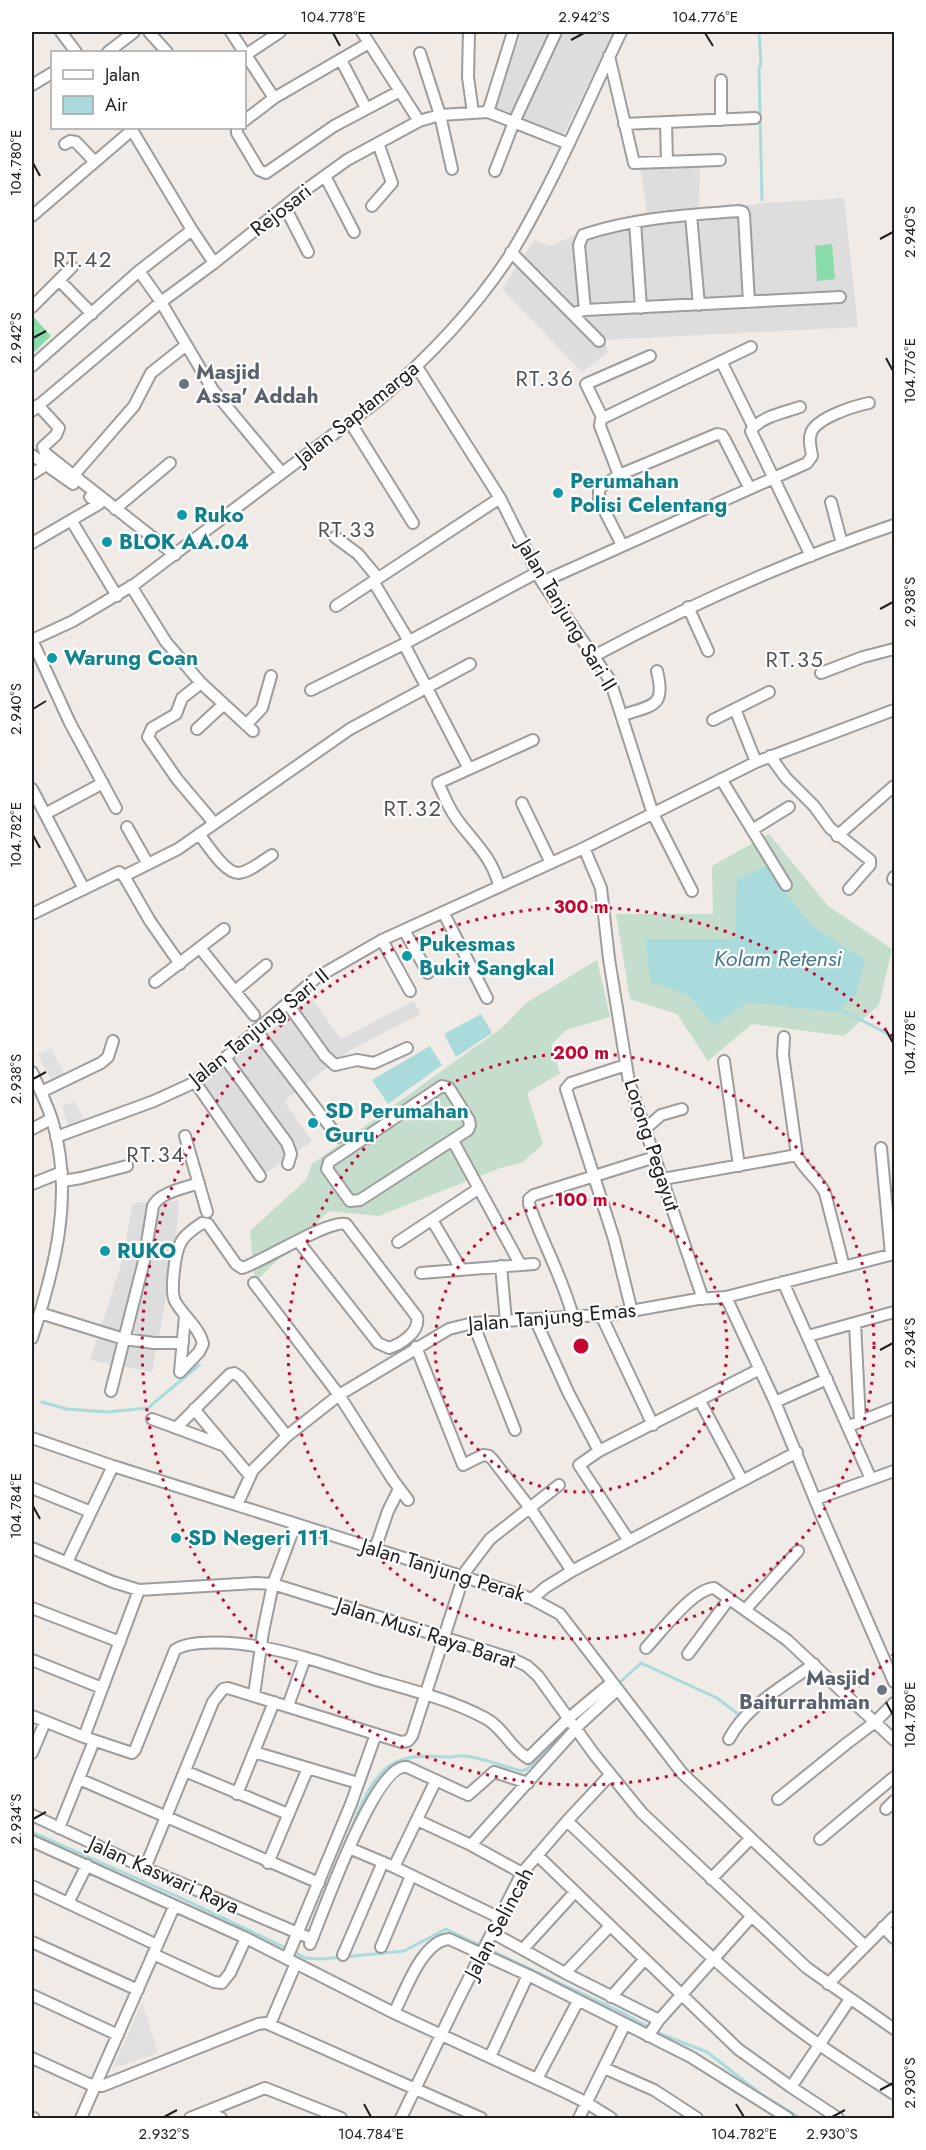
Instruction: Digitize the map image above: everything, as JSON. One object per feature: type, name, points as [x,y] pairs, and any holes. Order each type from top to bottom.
[{"type":"street","points":[[61,32],[75,51]]},
{"type":"street","points":[[109,51],[134,32]]},
{"type":"street","points":[[149,32],[166,51]]},
{"type":"street","points":[[231,32],[245,51]]},
{"type":"street","points":[[274,98],[247,54],[280,32]]},
{"type":"street","points":[[362,32],[418,121]]},
{"type":"street","points":[[469,32],[468,77],[473,113]]},
{"type":"street","points":[[488,112],[513,32]]},
{"type":"street","points":[[495,171],[514,122],[556,32]]},
{"type":"street","name":"Jalan Saptamarga","points":[[32,640],[73,621],[117,596],[175,555],[379,400],[417,367],[478,298],[511,252],[569,144],[621,32]]},
{"type":"street","points":[[246,119],[274,98],[369,43]]},
{"type":"street","points":[[420,53],[440,115],[452,169]]},
{"type":"street","points":[[609,56],[634,163],[720,160]]},
{"type":"street","points":[[341,60],[366,108]]},
{"type":"street","points":[[32,85],[51,73]]},
{"type":"street","points":[[721,80],[721,120]]},
{"type":"street","points":[[237,129],[237,133],[259,170],[264,173],[366,108],[400,91]]},
{"type":"street","name":"Rejosari","points":[[35,408],[161,302],[325,176],[347,160],[418,121],[440,115],[488,112],[569,144]]},
{"type":"street","points":[[624,124],[755,118]]},
{"type":"street","points":[[666,122],[668,162]]},
{"type":"street","points":[[32,216],[131,129]]},
{"type":"street","points":[[133,129],[214,263]]},
{"type":"street","points":[[65,144],[76,142],[95,162]]},
{"type":"street","points":[[372,206],[392,183],[378,143]]},
{"type":"street","points":[[325,176],[354,232]]},
{"type":"street","points":[[285,207],[308,252]]},
{"type":"street","points":[[585,310],[580,239],[585,234],[635,222],[691,215],[743,212],[749,302]]},
{"type":"street","points":[[691,215],[699,305]]},
{"type":"street","points":[[635,222],[640,308]]},
{"type":"street","points":[[32,366],[139,271],[192,230]]},
{"type":"street","points":[[511,252],[599,341]]},
{"type":"street","points":[[32,307],[72,267]]},
{"type":"street","points":[[139,271],[161,302],[185,346],[220,400],[282,473]]},
{"type":"street","points":[[59,280],[92,314]]},
{"type":"street","points":[[573,313],[585,310],[840,297]]},
{"type":"street","points":[[73,476],[129,412],[152,373],[185,346]]},
{"type":"street","points":[[602,417],[750,347]]},
{"type":"street","points":[[619,475],[600,426],[602,417],[586,384],[650,356]]},
{"type":"street","points":[[722,361],[753,426],[751,434],[811,556]]},
{"type":"street","name":"Jalan Tanjung Sari II","points":[[417,367],[500,498],[540,577],[610,680],[623,715],[652,814]]},
{"type":"street","points":[[311,690],[540,577],[622,545],[810,461],[812,454],[810,436],[813,427],[854,406],[868,403]]},
{"type":"street","points":[[753,426],[800,407]]},
{"type":"street","points":[[35,408],[59,428],[57,435],[43,447],[45,453],[175,555]]},
{"type":"street","points":[[350,422],[413,523]]},
{"type":"street","points":[[622,545],[598,497],[601,487],[619,475],[717,434],[724,438],[749,488]]},
{"type":"street","points":[[32,455],[99,504],[32,543]]},
{"type":"street","points":[[115,509],[170,462]]},
{"type":"street","points":[[32,474],[46,465]]},
{"type":"street","points":[[336,606],[500,498]]},
{"type":"street","points":[[831,502],[842,544]]},
{"type":"street","points":[[71,520],[117,596]]},
{"type":"street","points":[[594,656],[688,607],[811,556],[894,525]]},
{"type":"street","points":[[335,537],[353,550],[375,580],[426,688],[469,769]]},
{"type":"street","points":[[131,586],[166,642],[201,683],[249,728],[262,708],[271,676]]},
{"type":"street","points":[[688,607],[708,651]]},
{"type":"street","points":[[32,640],[70,723],[116,808]]},
{"type":"street","points":[[821,673],[863,657],[894,650]]},
{"type":"street","points":[[124,876],[178,849],[350,729],[470,664]]},
{"type":"street","points":[[623,715],[658,700],[661,692],[657,671]]},
{"type":"street","points":[[201,683],[182,698],[176,714],[152,728],[148,736],[177,779],[214,823]]},
{"type":"street","points":[[713,720],[769,692]]},
{"type":"street","points":[[197,729],[224,704]]},
{"type":"street","points":[[735,709],[756,762]]},
{"type":"street","name":"Jalan Tanjung Sari II","points":[[56,1137],[154,1101],[195,1082],[322,974],[382,940],[584,848],[756,762],[894,710]]},
{"type":"street","points":[[500,885],[492,863],[456,818],[438,783],[533,740]]},
{"type":"street","points":[[770,756],[786,778],[809,800],[837,836],[870,861],[849,889]]},
{"type":"street","points":[[721,779],[786,885]]},
{"type":"street","points":[[45,814],[103,783]]},
{"type":"street","points":[[837,836],[894,786]]},
{"type":"street","points":[[32,789],[84,889]]},
{"type":"street","points":[[522,803],[551,863]]},
{"type":"street","points":[[752,830],[789,807]]},
{"type":"street","points":[[652,814],[692,891]]},
{"type":"street","points":[[127,827],[148,864]]},
{"type":"street","points":[[199,834],[221,862],[234,872],[242,872],[272,855]]},
{"type":"street","name":"Lorong Pegayut","points":[[584,848],[601,888],[606,944],[626,1065],[645,1129],[703,1299]]},
{"type":"street","points":[[32,914],[116,873],[124,876],[180,964]]},
{"type":"street","points":[[443,912],[486,998]]},
{"type":"street","points":[[155,982],[224,929]]},
{"type":"street","points":[[404,930],[428,973]]},
{"type":"street","points":[[382,940],[410,991]]},
{"type":"street","points":[[200,948],[254,1015]]},
{"type":"street","points":[[234,991],[266,965]]},
{"type":"street","points":[[287,1003],[329,1061],[335,1065],[359,1060],[374,1063],[407,1048]]},
{"type":"street","points":[[256,1030],[338,1137]]},
{"type":"street","points":[[784,1037],[783,1055],[797,1155],[801,1164],[825,1193],[844,1267]]},
{"type":"street","points":[[41,1092],[101,1063],[108,1057],[113,1041]]},
{"type":"street","points":[[225,1058],[287,1143],[291,1154],[288,1164]]},
{"type":"street","points":[[724,1061],[739,1166]]},
{"type":"street","points":[[626,1065],[571,1083],[567,1087],[614,1239],[632,1312]]},
{"type":"street","points":[[32,1072],[51,1119],[63,1176],[58,1245],[32,1338]]},
{"type":"street","points":[[195,1082],[261,1176]]},
{"type":"street","points":[[442,1086],[448,1088],[470,1125],[466,1132],[453,1141],[355,1202],[348,1198],[327,1167],[329,1162],[442,1086]]},
{"type":"street","points":[[645,1129],[661,1115],[682,1108]]},
{"type":"street","points":[[32,1129],[51,1119]]},
{"type":"street","points":[[185,1136],[207,1212]]},
{"type":"street","points":[[453,1141],[520,1264]]},
{"type":"street","points":[[881,1148],[889,1176],[892,1254]]},
{"type":"street","points":[[663,1179],[797,1155]]},
{"type":"street","points":[[573,1317],[563,1285],[543,1243],[529,1202],[534,1195],[655,1157]]},
{"type":"street","points":[[32,1184],[63,1176],[81,1178],[127,1166]]},
{"type":"street","points":[[111,1391],[144,1261],[155,1201],[199,1183]]},
{"type":"street","points":[[398,1242],[478,1189]]},
{"type":"street","points":[[432,1220],[460,1269]]},
{"type":"street","points":[[186,1316],[180,1372],[199,1352],[203,1344],[201,1337],[173,1296],[180,1244],[200,1225],[208,1224],[237,1265],[242,1268],[298,1241],[336,1224],[343,1223],[349,1226],[417,1317],[418,1323],[413,1332],[389,1348],[378,1343],[298,1241]]},
{"type":"street","name":"Jalan Tanjung Emas","points":[[237,1505],[250,1476],[287,1436],[339,1395],[448,1329],[472,1323],[601,1316],[726,1297],[892,1254]]},
{"type":"street","points":[[421,1273],[534,1264]]},
{"type":"street","points":[[501,1266],[506,1321]]},
{"type":"street","points":[[783,1282],[871,1479]]},
{"type":"street","points":[[254,1283],[339,1395],[408,1500]]},
{"type":"street","points":[[726,1297],[776,1402],[894,1682]]},
{"type":"street","points":[[808,1336],[894,1312]]},
{"type":"street","points":[[40,1313],[124,1339],[154,1343],[183,1343]]},
{"type":"street","points":[[601,1316],[652,1425]]},
{"type":"street","points":[[535,1319],[568,1392],[599,1452]]},
{"type":"street","points":[[472,1323],[515,1430]]},
{"type":"street","points":[[855,1323],[860,1422]]},
{"type":"street","points":[[416,1347],[463,1464],[478,1456],[489,1456],[530,1508],[572,1571]]},
{"type":"street","points":[[628,1540],[579,1465],[599,1452],[760,1369]]},
{"type":"street","points":[[176,1428],[230,1374],[236,1373],[287,1436]]},
{"type":"street","points":[[776,1402],[827,1379]]},
{"type":"street","points":[[700,1401],[742,1480]]},
{"type":"street","points":[[849,1427],[894,1408]]},
{"type":"street","points":[[194,1409],[250,1476]]},
{"type":"street","points":[[152,1419],[228,1448]]},
{"type":"street","name":"Jalan Tanjung Perak","points":[[32,1438],[295,1525],[532,1599],[546,1587],[572,1571],[797,1452]]},
{"type":"street","points":[[67,1562],[113,1466]]},
{"type":"street","points":[[816,1499],[871,1479],[894,1474]]},
{"type":"street","points":[[145,1868],[213,1702],[221,1690],[228,1688],[254,1695],[401,1742],[408,1741],[412,1736],[426,1695],[463,1577],[490,1539],[559,1485]]},
{"type":"street","points":[[32,1488],[91,1512]]},
{"type":"street","points":[[375,1549],[388,1511],[399,1489]]},
{"type":"street","points":[[254,1695],[273,1584],[295,1525]]},
{"type":"street","name":"Jalan Musi Raya Barat","points":[[32,1548],[113,1582],[139,1590],[247,1583],[273,1584],[513,1659],[527,1666],[546,1686],[610,1775],[642,1813],[807,1968],[894,2029]]},
{"type":"street","points":[[746,1610],[798,1551]]},
{"type":"street","points":[[646,1648],[677,1614],[702,1592],[714,1588],[787,1640],[894,1740]]},
{"type":"street","points":[[59,1828],[79,1779],[102,1688],[139,1590]]},
{"type":"street","points":[[532,1599],[560,1614],[682,1773],[865,1946]]},
{"type":"street","points":[[688,1654],[729,1599]]},
{"type":"street","points":[[32,1608],[120,1642]]},
{"type":"street","points":[[32,1716],[129,1753],[134,1751],[173,1653],[178,1648],[196,1644],[228,1643],[261,1647],[305,1658],[426,1695],[487,1719],[496,1725],[527,1758],[573,1724],[614,1686]]},
{"type":"street","points":[[288,1706],[305,1658]]},
{"type":"street","points":[[32,1660],[102,1688]]},
{"type":"street","points":[[729,1739],[740,1721],[814,1664]]},
{"type":"street","points":[[237,1794],[274,1702]]},
{"type":"street","points":[[778,1799],[875,1722],[894,1703]]},
{"type":"street","points":[[32,1753],[45,1722]]},
{"type":"street","points":[[471,1845],[528,1783],[573,1724]]},
{"type":"street","points":[[270,2024],[291,1955],[307,1938],[349,1848],[357,1811],[358,1783],[376,1734]]},
{"type":"street","points":[[254,1752],[358,1783]]},
{"type":"street","points":[[307,1938],[319,1883],[357,1811],[400,1767],[406,1767],[468,1796],[493,1772],[528,1783]]},
{"type":"street","points":[[268,1863],[308,1768]]},
{"type":"street","points":[[185,1771],[288,1814]]},
{"type":"street","name":"Jalan Selincah","points":[[401,2118],[522,1873],[610,1775]]},
{"type":"street","points":[[820,1839],[894,1777]]},
{"type":"street","points":[[79,1779],[268,1863],[319,1883]]},
{"type":"street","points":[[394,1867],[436,1780]]},
{"type":"street","points":[[886,1809],[894,1801]]},
{"type":"street","name":"Jalan Kaswari Raya","points":[[32,1815],[145,1868],[307,1938]]},
{"type":"street","points":[[417,1820],[471,1845],[522,1873]]},
{"type":"street","points":[[567,1821],[714,1959],[769,2007],[820,2046],[894,2094]]},
{"type":"street","points":[[711,1879],[752,1838]]},
{"type":"street","points":[[32,1841],[174,1907],[291,1955],[394,2013],[587,2103],[611,2118]]},
{"type":"street","points":[[349,1848],[500,1918]]},
{"type":"street","points":[[537,1855],[738,2049],[791,2088],[838,2118]]},
{"type":"street","points":[[343,1955],[383,1862]]},
{"type":"street","points":[[68,1903],[87,1865]]},
{"type":"street","points":[[381,1947],[411,1876]]},
{"type":"street","points":[[32,1886],[214,1982],[222,1983],[230,1973],[246,1938]]},
{"type":"street","points":[[523,1949],[575,1893]]},
{"type":"street","points":[[81,2118],[174,1907]]},
{"type":"street","points":[[653,2028],[751,1917]]},
{"type":"street","points":[[828,1984],[894,1917]]},
{"type":"street","points":[[565,1973],[610,1926]]},
{"type":"street","points":[[883,1927],[894,1938]]},
{"type":"street","points":[[491,1935],[523,1949],[611,1997],[711,2068],[788,2118]]},
{"type":"street","points":[[394,2013],[422,1959],[438,1942],[449,1939],[483,1951],[625,2024],[653,2028]]},
{"type":"street","points":[[32,1942],[138,1990]]},
{"type":"street","points":[[611,1997],[645,1959]]},
{"type":"street","points":[[490,2057],[528,1975]]},
{"type":"street","points":[[32,1995],[118,2035]]},
{"type":"street","points":[[791,2088],[850,1999]]},
{"type":"street","points":[[537,2079],[578,2001]]},
{"type":"street","points":[[32,2058],[96,2086],[107,2085],[258,2024],[270,2024],[481,2118]]},
{"type":"street","points":[[579,2118],[625,2024]]},
{"type":"street","points":[[604,2068],[654,2090],[697,2118]]},
{"type":"street","points":[[190,2118],[265,2088],[337,2118]]},
{"type":"street","points":[[206,2112],[221,2118]]},
{"type":"shaded area","points":[[522,32],[614,32],[563,135],[493,107]]},
{"type":"shaded area","points":[[700,164],[699,211],[765,203],[844,198],[858,327],[604,340],[608,352],[582,372],[502,289],[534,240],[550,246],[605,222],[647,212],[640,165]]},
{"type":"shaded area","points":[[312,999],[341,1039],[414,1001],[421,1014],[350,1050],[284,1101],[312,1141],[266,1173],[204,1083]]},
{"type":"shaded area","points":[[51,1048],[66,1077],[53,1083],[37,1054]]},
{"type":"shaded area","points":[[75,1101],[86,1124],[70,1130],[62,1106]]},
{"type":"shaded area","points":[[179,1201],[175,1251],[152,1372],[90,1360],[121,1265],[133,1203]]},
{"type":"shaded area","points":[[142,2002],[158,2053],[113,2068]]},
{"type":"green space","points":[[832,244],[835,279],[817,281],[815,246]]},
{"type":"green space","points":[[32,315],[51,336],[32,354]]},
{"type":"green space","points":[[769,834],[828,906],[892,949],[879,1005],[844,1036],[752,1024],[708,1061],[677,1014],[630,999],[616,914],[713,914],[712,866]]},
{"type":"green space","points":[[597,960],[610,1017],[566,1030],[551,1045],[560,1073],[527,1093],[543,1144],[523,1162],[500,1168],[379,1216],[329,1211],[255,1282],[250,1231],[306,1180],[312,1164],[503,1027],[526,1003]]},
{"type":"water","name":"Kolam Retensi","points":[[765,866],[812,926],[865,960],[855,996],[835,1012],[748,1002],[714,1025],[688,995],[651,982],[645,939],[735,939],[737,879]]},
{"type":"water","points":[[481,1014],[492,1033],[456,1057],[444,1034]]},
{"type":"water","points":[[430,1046],[442,1065],[388,1104],[372,1080]]},
{"type":"waterway","points":[[759,32],[762,200]]},
{"type":"waterway","points":[[838,1008],[894,1037]]},
{"type":"waterway","points":[[42,1402],[67,1409],[108,1412],[148,1408],[199,1365]]},
{"type":"waterway","points":[[618,1684],[641,1663],[717,1698],[742,1717]]},
{"type":"waterway","points":[[348,1838],[369,1790],[381,1773],[396,1762],[419,1756],[462,1756],[522,1771],[527,1769],[567,1731]]},
{"type":"waterway","points":[[32,1832],[183,1899],[288,1949]]},
{"type":"waterway","points":[[294,1952],[305,1958],[323,1959],[404,1951],[446,1929],[650,2028]]},
{"type":"waterway","points":[[656,2032],[707,2052],[761,2094],[800,2118]]},
{"type":"place","name":"Masjid Assa' Addah","points":[[184,384]]},
{"type":"place","name":"Perumahan Polisi Celentang","points":[[558,493]]},
{"type":"place","name":"Ruko","points":[[182,515]]},
{"type":"place","name":"BLOK AA.04","points":[[107,542]]},
{"type":"place","name":"Warung Coan","points":[[52,658]]},
{"type":"place","name":"Pukesmas Bukit Sangkal","points":[[407,956]]},
{"type":"place","name":"SD Perumahan Guru","points":[[313,1123]]},
{"type":"place","name":"RUKO","points":[[105,1251]]},
{"type":"place","name":"SD Negeri 111","points":[[176,1538]]},
{"type":"place","name":"Masjid Baiturrahman","points":[[882,1690]]},
{"type":"district","name":"RT.42","points":[[83,259]]},
{"type":"district","name":"RT.36","points":[[545,378]]},
{"type":"district","name":"RT.33","points":[[347,529]]},
{"type":"district","name":"RT.35","points":[[795,659]]},
{"type":"district","name":"RT.32","points":[[413,808]]},
{"type":"district","name":"RT.34","points":[[156,1154]]}]
